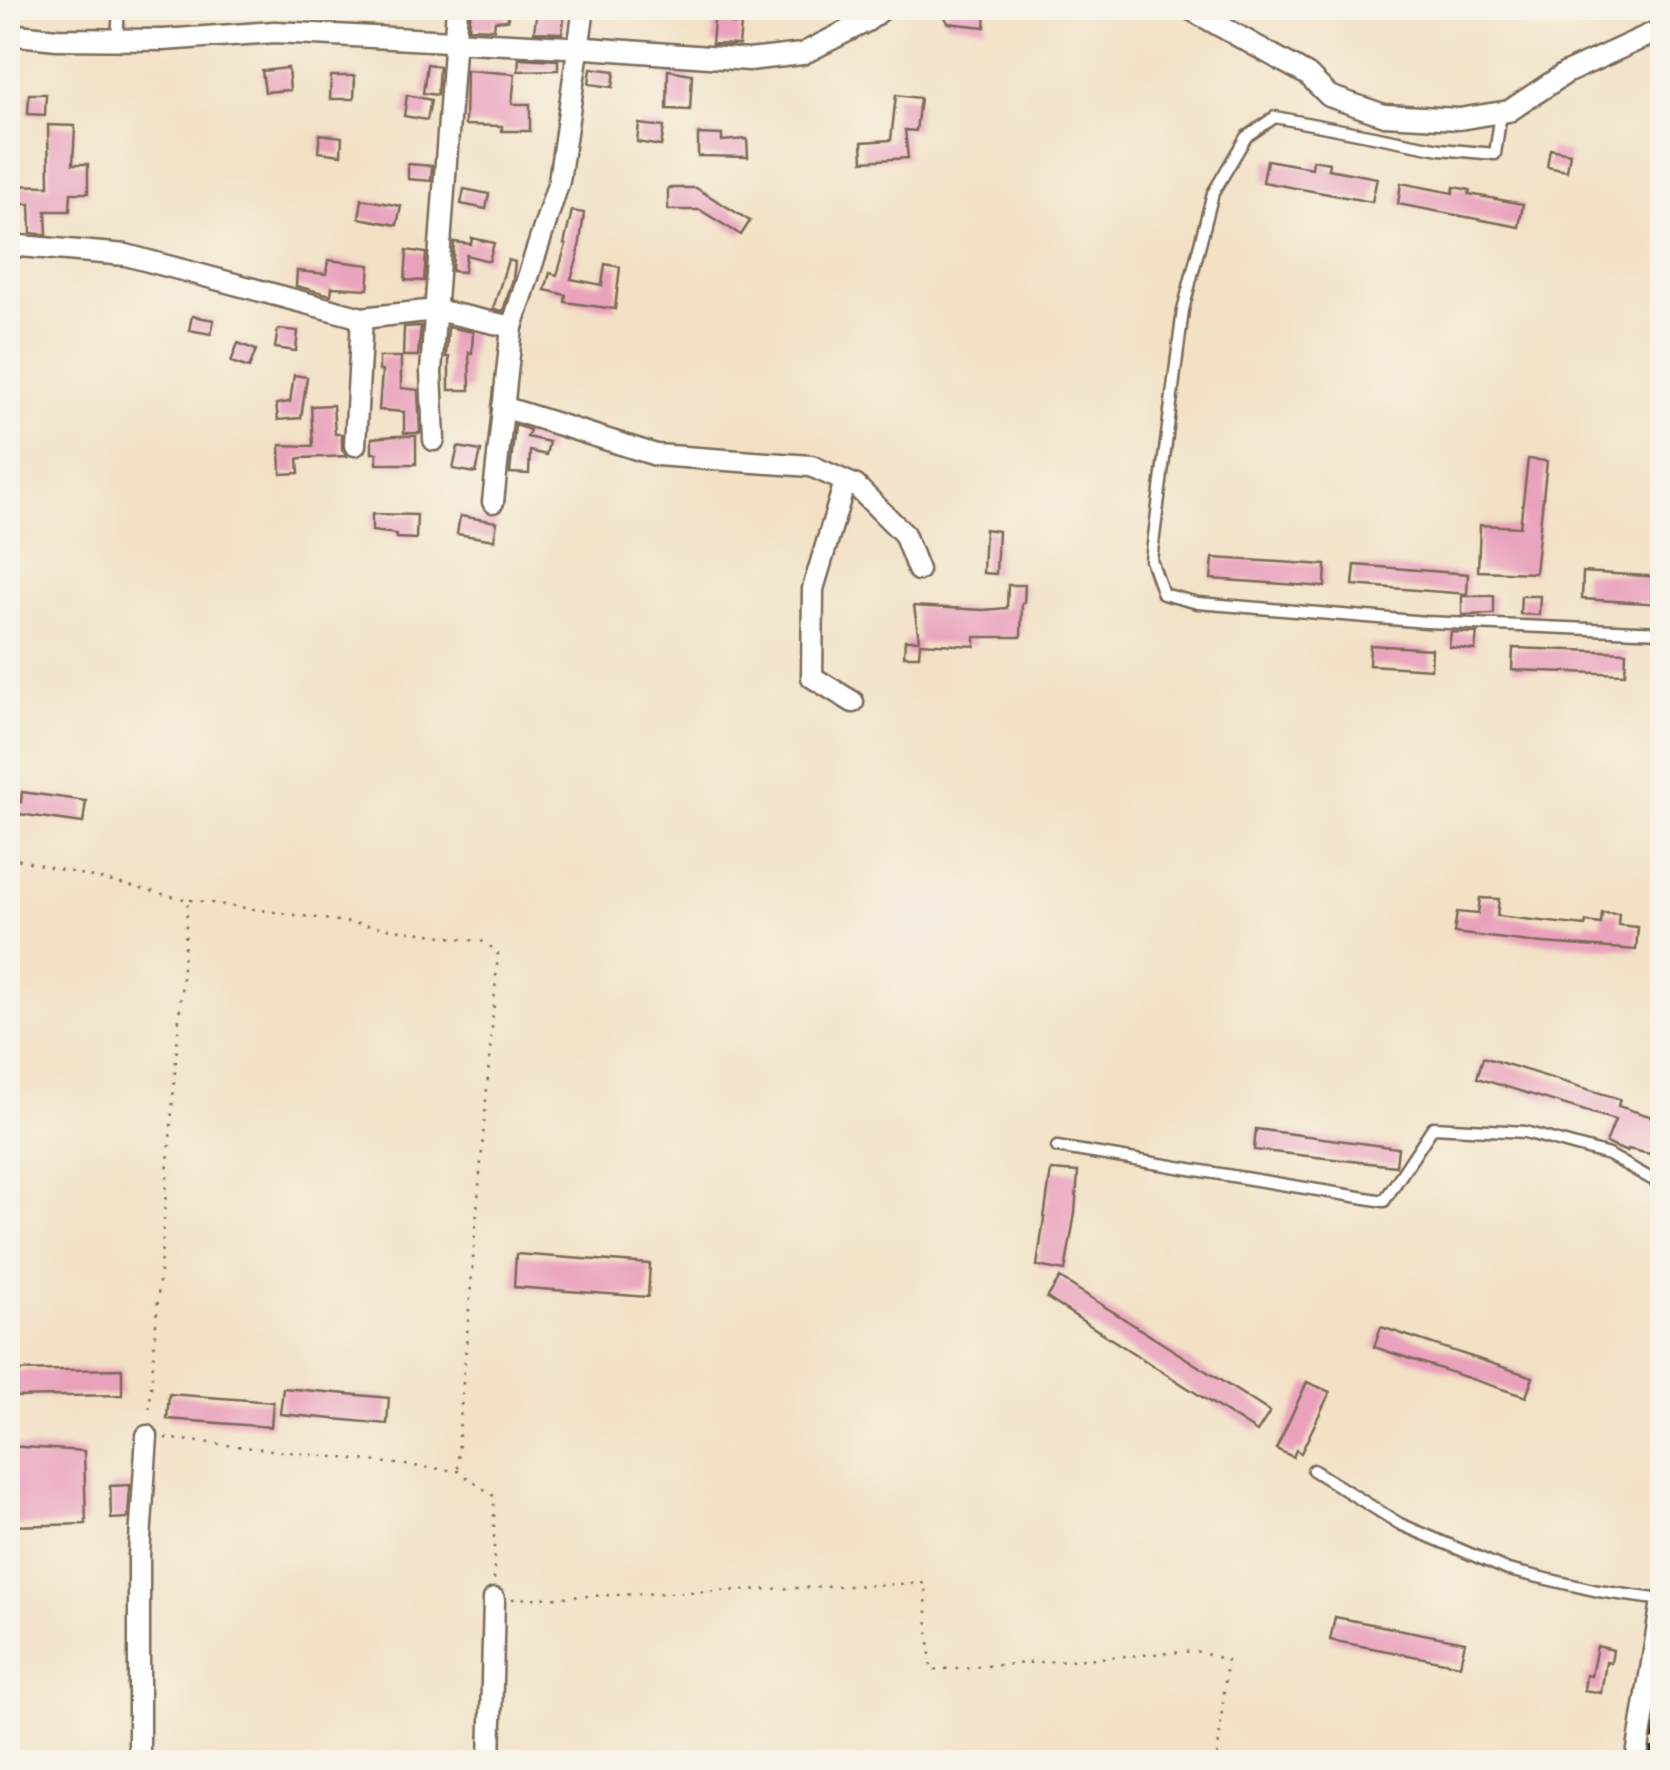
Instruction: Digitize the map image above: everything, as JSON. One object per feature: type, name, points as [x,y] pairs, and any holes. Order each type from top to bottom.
[{"type":"street","points":[[434,440],[431,372],[457,8]]},
{"type":"street","points":[[493,502],[512,327],[559,181],[584,8]]},
{"type":"street","points":[[8,34],[117,40],[275,32],[749,60],[802,54],[868,21],[884,8]]},
{"type":"street","points":[[1188,8],[1308,75],[1329,96],[1384,115],[1459,119],[1509,110],[1566,72],[1662,29]]},
{"type":"street","points":[[8,245],[126,255],[362,318],[436,310],[512,327]]},
{"type":"street","points":[[355,445],[362,318]]},
{"type":"street","points":[[503,407],[656,454],[810,466],[856,486],[904,534],[918,570]]},
{"type":"street","points":[[845,482],[813,589],[812,677],[852,702]]},
{"type":"street","points":[[138,1762],[139,1555],[147,1436]]},
{"type":"street","points":[[490,1762],[494,1600]]},
{"type":"street","points":[[1636,1762],[1662,1601]]},
{"type":"lane","points":[[117,40],[118,8]]},
{"type":"lane","points":[[1502,112],[1495,154],[1440,149],[1274,118],[1246,137],[1213,193],[1182,310],[1151,560],[1163,594],[1198,603],[1426,622],[1662,632]]},
{"type":"lane","points":[[1057,1146],[1384,1201],[1433,1127],[1525,1132],[1609,1154],[1662,1185]]},
{"type":"lane","points":[[1312,1470],[1400,1524],[1508,1570],[1662,1601]]},
{"type":"lane","points":[[1334,1762],[1358,1757],[1406,1762]]},
{"type":"path","points":[[53,8],[98,10]]},
{"type":"path","points":[[8,857],[188,900],[485,942],[498,953],[458,1471]]},
{"type":"path","points":[[188,900],[147,1436],[458,1471],[494,1496],[494,1600],[925,1583],[931,1670],[1195,1652],[1228,1660],[1216,1762]]},
{"type":"building","points":[[471,8],[507,8],[508,20],[495,21],[494,29],[469,28]]},
{"type":"building","points":[[715,8],[732,8],[731,24],[741,25],[739,45],[712,44]]},
{"type":"building","points":[[948,8],[986,8],[985,27],[948,23],[944,15]]},
{"type":"building","points":[[537,9],[565,13],[562,33],[534,32]]},
{"type":"building","points":[[519,58],[558,60],[558,70],[518,71]]},
{"type":"building","points":[[427,64],[439,66],[437,95],[423,93]]},
{"type":"building","points":[[288,68],[290,90],[265,92],[262,71]]},
{"type":"building","points":[[591,68],[615,71],[613,87],[589,84]]},
{"type":"building","points":[[466,70],[515,74],[512,104],[530,104],[530,131],[465,125]]},
{"type":"building","points":[[668,70],[692,74],[690,110],[667,109]]},
{"type":"building","points":[[331,76],[355,76],[354,99],[330,99]]},
{"type":"building","points":[[29,94],[46,94],[45,115],[28,114]]},
{"type":"building","points":[[407,95],[431,100],[427,120],[404,116]]},
{"type":"building","points":[[896,95],[920,98],[916,131],[905,130],[908,158],[863,161],[862,142],[891,140]]},
{"type":"building","points":[[639,124],[664,127],[661,146],[637,142]]},
{"type":"building","points":[[48,125],[75,126],[73,164],[88,164],[88,193],[71,193],[70,211],[46,211],[47,235],[31,233],[30,204],[8,204],[8,185],[49,186]]},
{"type":"building","points":[[320,134],[342,137],[341,155],[318,152]]},
{"type":"building","points":[[698,134],[722,135],[722,141],[747,139],[748,157],[698,156]]},
{"type":"building","points":[[1550,149],[1570,153],[1567,171],[1547,167]]},
{"type":"building","points":[[1267,160],[1312,168],[1313,160],[1329,163],[1328,169],[1377,178],[1372,202],[1263,182]]},
{"type":"building","points":[[408,164],[432,166],[431,181],[408,179]]},
{"type":"building","points":[[1401,183],[1453,193],[1454,187],[1470,190],[1469,194],[1523,204],[1519,227],[1398,204]]},
{"type":"building","points":[[668,188],[696,188],[750,221],[741,235],[700,210],[668,210]]},
{"type":"building","points":[[464,189],[489,194],[486,209],[461,204]]},
{"type":"building","points":[[362,199],[401,206],[397,225],[359,218]]},
{"type":"building","points":[[572,211],[584,213],[571,279],[602,285],[605,264],[620,267],[615,309],[565,302],[566,295],[545,290],[550,273],[557,275]]},
{"type":"building","points":[[472,238],[494,243],[489,261],[466,255],[464,272],[452,271],[454,242],[471,244]]},
{"type":"building","points":[[407,250],[426,253],[424,281],[405,280]]},
{"type":"building","points":[[328,260],[370,265],[368,289],[332,287],[331,295],[296,286],[297,271],[326,274]]},
{"type":"building","points":[[508,260],[515,262],[513,279],[503,311],[493,309]]},
{"type":"building","points":[[192,316],[214,320],[211,334],[189,330]]},
{"type":"building","points":[[421,326],[418,356],[403,356],[404,327]]},
{"type":"building","points":[[448,327],[473,332],[470,390],[449,390]]},
{"type":"building","points":[[278,329],[298,331],[296,351],[275,348]]},
{"type":"building","points":[[238,343],[256,350],[249,368],[231,362]]},
{"type":"building","points":[[379,357],[401,357],[401,388],[418,390],[420,433],[404,433],[404,412],[379,410]]},
{"type":"building","points":[[294,375],[307,377],[301,418],[278,420],[276,404],[290,402]]},
{"type":"building","points":[[333,405],[335,434],[342,434],[342,450],[347,456],[301,458],[299,473],[281,474],[280,445],[313,446],[311,406]]},
{"type":"building","points":[[515,425],[530,430],[527,437],[549,442],[546,455],[530,451],[529,474],[510,473]]},
{"type":"building","points":[[416,436],[416,464],[377,464],[372,438]]},
{"type":"building","points":[[458,447],[481,451],[476,473],[453,469]]},
{"type":"building","points":[[1528,459],[1547,461],[1535,573],[1478,571],[1480,525],[1520,527]]},
{"type":"building","points":[[372,514],[417,515],[416,539],[372,531]]},
{"type":"building","points":[[460,516],[497,522],[494,540],[457,534]]},
{"type":"building","points":[[985,529],[998,531],[996,574],[983,573]]},
{"type":"building","points":[[1213,558],[1326,565],[1325,587],[1211,579]]},
{"type":"building","points":[[1355,565],[1468,574],[1467,594],[1353,585]]},
{"type":"building","points":[[1583,572],[1662,577],[1662,604],[1582,599]]},
{"type":"building","points":[[1008,585],[1025,585],[1021,637],[975,637],[975,646],[920,643],[919,656],[904,656],[905,640],[919,640],[914,606],[1007,608]]},
{"type":"building","points":[[1462,596],[1494,596],[1494,614],[1462,615]]},
{"type":"building","points":[[1521,596],[1540,596],[1539,615],[1520,614]]},
{"type":"building","points":[[1451,632],[1477,633],[1475,650],[1449,647]]},
{"type":"building","points":[[1370,645],[1432,649],[1431,669],[1369,665]]},
{"type":"building","points":[[1513,648],[1626,652],[1625,674],[1512,670]]},
{"type":"building","points":[[22,792],[86,801],[83,823],[12,813],[13,801],[21,802]]},
{"type":"building","points":[[1480,898],[1499,899],[1497,916],[1585,926],[1586,922],[1601,924],[1602,913],[1619,914],[1618,925],[1638,927],[1636,950],[1454,933],[1457,912],[1478,914]]},
{"type":"building","points":[[1483,1057],[1620,1099],[1618,1106],[1662,1120],[1654,1155],[1628,1149],[1627,1152],[1606,1143],[1615,1120],[1477,1078]]},
{"type":"building","points":[[1256,1129],[1398,1148],[1396,1166],[1254,1150]]},
{"type":"building","points":[[1051,1170],[1078,1172],[1065,1271],[1037,1266]]},
{"type":"building","points":[[516,1254],[650,1264],[648,1297],[514,1287]]},
{"type":"building","points":[[1060,1278],[1270,1412],[1257,1432],[1047,1298]]},
{"type":"building","points":[[1381,1327],[1533,1377],[1526,1397],[1374,1347]]},
{"type":"building","points":[[122,1369],[122,1395],[8,1397],[8,1371]]},
{"type":"building","points":[[1307,1382],[1330,1392],[1301,1453],[1296,1450],[1293,1457],[1276,1449]]},
{"type":"building","points":[[283,1388],[389,1398],[387,1424],[280,1414]]},
{"type":"building","points":[[169,1394],[273,1402],[271,1427],[167,1419]]},
{"type":"building","points":[[8,1446],[84,1451],[86,1524],[8,1526]]},
{"type":"building","points":[[130,1485],[128,1518],[111,1519],[110,1486]]},
{"type":"building","points":[[1335,1617],[1465,1642],[1460,1665],[1330,1640]]},
{"type":"building","points":[[1597,1646],[1613,1650],[1611,1663],[1606,1662],[1601,1693],[1584,1690]]},
{"type":"railway","points":[[1651,1762],[1662,1690]]}]
